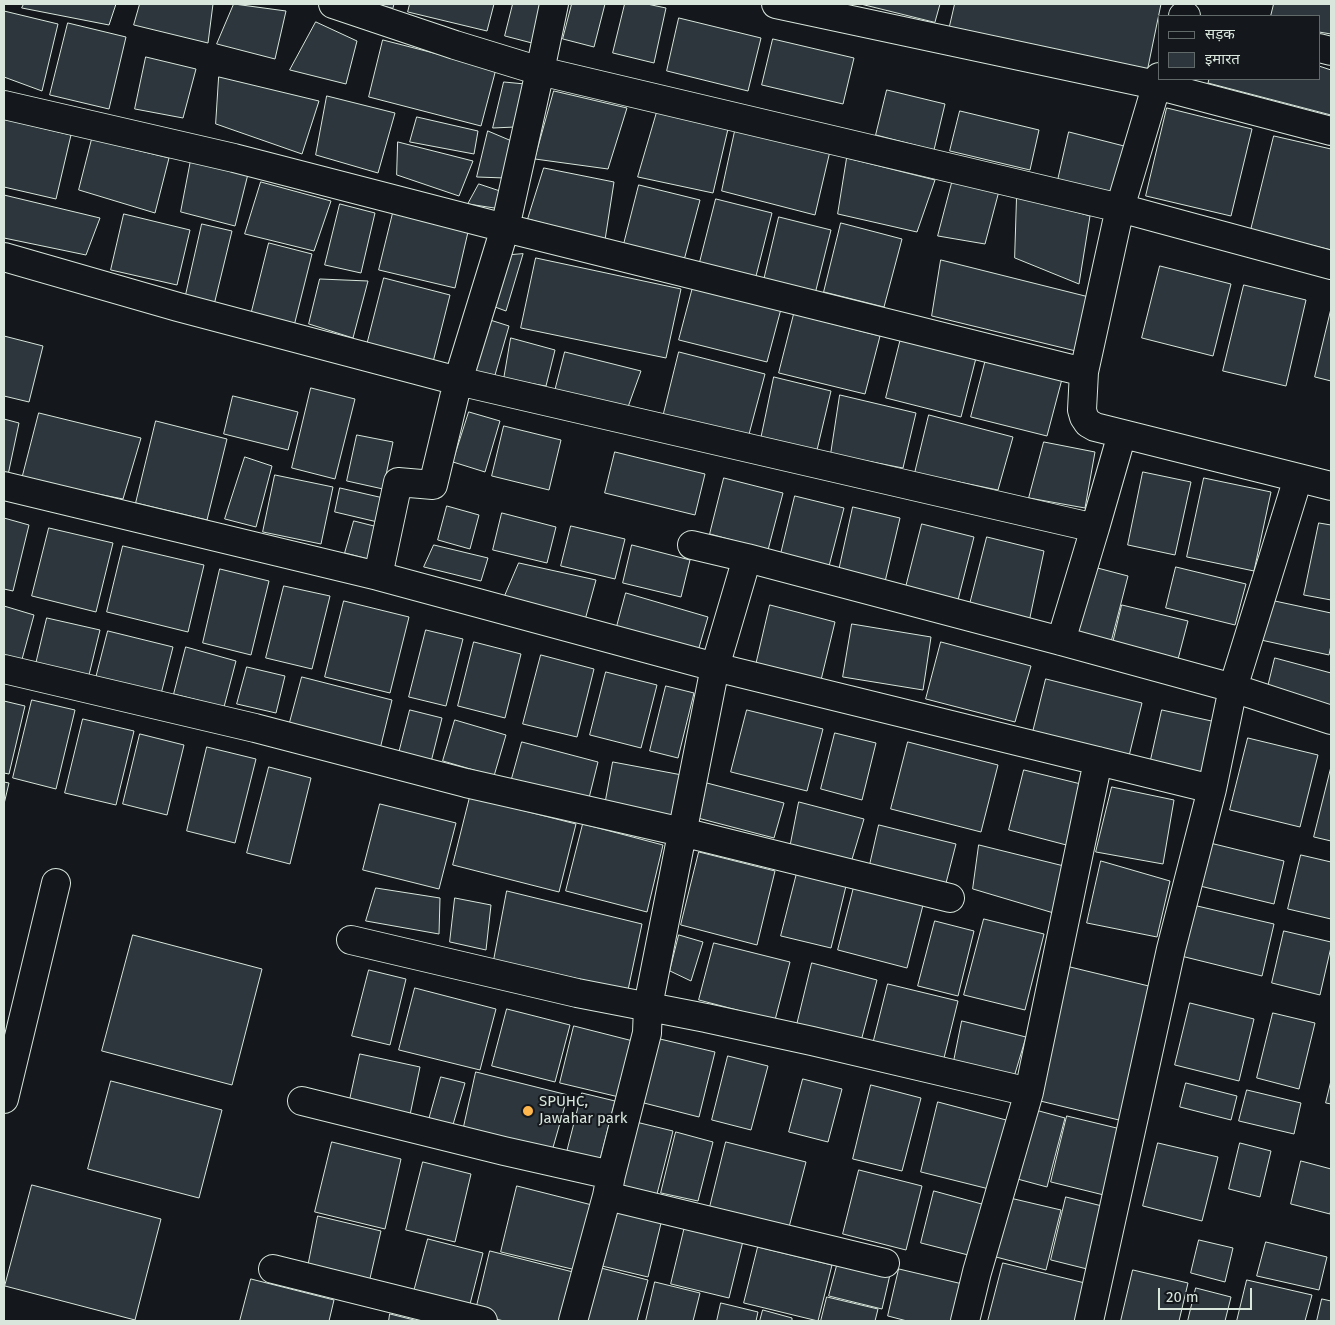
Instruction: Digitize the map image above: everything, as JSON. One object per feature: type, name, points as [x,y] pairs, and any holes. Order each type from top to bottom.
[{"type":"street","points":[[333,4],[540,71],[1120,208],[1331,265]]},
{"type":"street","points":[[378,576],[398,482],[433,485],[458,381],[505,228],[554,4]]},
{"type":"street","points":[[776,4],[1157,81],[1331,132]]},
{"type":"street","points":[[1157,81],[1120,208],[1084,372],[1082,410],[1084,417],[1088,423],[1095,427],[1331,486]]},
{"type":"street","points":[[4,105],[234,158],[505,228],[1084,372]]},
{"type":"street","points":[[4,257],[178,307],[458,381],[1095,528]]},
{"type":"street","points":[[1061,640],[1122,434]]},
{"type":"street","points":[[1090,1321],[1171,949],[1212,789],[1233,688],[1298,478]]},
{"type":"street","points":[[4,486],[378,576],[715,667],[1212,789]]},
{"type":"street","points":[[692,545],[1061,640],[1233,688],[1331,720]]},
{"type":"street","points":[[573,1321],[647,1033],[648,1006],[715,667],[747,558]]},
{"type":"street","points":[[4,669],[255,728],[466,783],[682,832],[950,898]]},
{"type":"street","points":[[965,1321],[977,1272],[1029,1092],[1098,761]]},
{"type":"street","points":[[4,1100],[56,883]]},
{"type":"street","points":[[351,940],[577,992],[812,1041],[1029,1092]]},
{"type":"street","points":[[302,1101],[504,1151],[609,1185],[884,1263]]},
{"type":"street","points":[[273,1270],[482,1321]]},
{"type":"building","points":[[24,4],[116,4],[109,25],[22,8]]},
{"type":"building","points":[[140,4],[213,4],[208,43],[134,25]]},
{"type":"building","points":[[234,4],[286,11],[275,59],[217,44]]},
{"type":"building","points":[[374,4],[394,4],[393,8]]},
{"type":"building","points":[[410,4],[494,4],[487,31],[408,12]]},
{"type":"building","points":[[513,4],[542,4],[532,43],[505,36]]},
{"type":"building","points":[[572,4],[605,4],[594,47],[563,39]]},
{"type":"building","points":[[625,4],[647,4],[666,8],[654,63],[613,53]]},
{"type":"building","points":[[861,4],[940,4],[935,22]]},
{"type":"building","points":[[955,4],[1161,4],[1147,72],[949,30]]},
{"type":"building","points":[[1274,4],[1331,4],[1331,34],[1320,32],[1320,15],[1271,15]]},
{"type":"building","points":[[4,11],[58,24],[42,91],[4,77]]},
{"type":"building","points":[[679,18],[761,38],[748,91],[667,71]]},
{"type":"building","points":[[316,22],[357,41],[346,84],[290,70]]},
{"type":"building","points":[[68,23],[126,37],[109,109],[50,95]]},
{"type":"building","points":[[773,39],[854,58],[843,104],[762,85]]},
{"type":"building","points":[[383,40],[496,69],[481,126],[369,97]]},
{"type":"building","points":[[146,57],[196,69],[183,118],[135,109]]},
{"type":"building","points":[[1320,66],[1331,70],[1331,115],[1208,83],[1209,80],[1320,80]]},
{"type":"building","points":[[219,77],[319,101],[302,154],[216,124]]},
{"type":"building","points":[[504,82],[525,84],[515,127],[493,128]]},
{"type":"building","points":[[887,90],[945,104],[934,150],[876,135]]},
{"type":"building","points":[[554,91],[627,108],[608,169],[535,159]]},
{"type":"building","points":[[327,96],[395,113],[378,173],[316,155]]},
{"type":"building","points":[[1167,108],[1252,129],[1231,216],[1146,196]]},
{"type":"building","points":[[960,111],[1039,130],[1030,170],[950,151]]},
{"type":"building","points":[[657,112],[728,129],[713,193],[638,177]]},
{"type":"building","points":[[417,117],[478,131],[474,154],[410,142]]},
{"type":"building","points":[[4,119],[71,135],[56,199],[4,187]]},
{"type":"building","points":[[488,131],[514,142],[505,178],[477,177]]},
{"type":"building","points":[[735,131],[830,151],[815,215],[722,191]]},
{"type":"building","points":[[1069,132],[1124,146],[1112,193],[1058,180]]},
{"type":"building","points":[[1274,136],[1331,149],[1331,250],[1251,230]]},
{"type":"building","points":[[92,139],[169,158],[155,213],[79,190]]},
{"type":"building","points":[[398,142],[473,161],[459,196],[397,175]]},
{"type":"building","points":[[847,158],[935,180],[917,232],[838,214]]},
{"type":"building","points":[[191,160],[248,174],[235,226],[181,212]]},
{"type":"building","points":[[544,168],[614,182],[605,240],[528,219]]},
{"type":"building","points":[[953,179],[999,191],[985,244],[938,236]]},
{"type":"building","points":[[261,182],[331,201],[314,251],[245,234]]},
{"type":"building","points":[[479,184],[503,192],[501,209],[468,204]]},
{"type":"building","points":[[639,185],[700,200],[683,264],[623,248]]},
{"type":"building","points":[[4,195],[100,218],[86,255],[4,238]]},
{"type":"building","points":[[1017,195],[1090,216],[1079,284],[1015,258]]},
{"type":"building","points":[[716,199],[772,213],[755,280],[699,266]]},
{"type":"building","points":[[340,204],[375,213],[361,273],[325,265]]},
{"type":"building","points":[[393,213],[468,232],[455,288],[379,270]]},
{"type":"building","points":[[124,214],[190,230],[177,285],[111,270]]},
{"type":"building","points":[[779,217],[831,230],[815,294],[764,280]]},
{"type":"building","points":[[841,223],[902,239],[884,307],[824,292]]},
{"type":"building","points":[[202,224],[232,231],[214,305],[185,299]]},
{"type":"building","points":[[269,243],[312,254],[294,326],[251,315]]},
{"type":"building","points":[[523,254],[506,311],[495,307],[511,255]]},
{"type":"building","points":[[536,258],[681,289],[666,358],[521,328]]},
{"type":"building","points":[[941,260],[1089,297],[1080,352],[932,316]]},
{"type":"building","points":[[1160,266],[1231,284],[1213,356],[1142,338]]},
{"type":"building","points":[[384,278],[450,295],[432,366],[366,349]]},
{"type":"building","points":[[320,279],[368,281],[353,338],[309,324]]},
{"type":"building","points":[[1244,285],[1306,300],[1286,386],[1223,371]]},
{"type":"building","points":[[693,287],[781,309],[767,362],[679,340]]},
{"type":"building","points":[[1331,309],[1331,381],[1315,377]]},
{"type":"building","points":[[794,314],[880,336],[865,394],[779,373]]},
{"type":"building","points":[[487,319],[509,326],[493,382],[472,376]]},
{"type":"building","points":[[4,336],[43,346],[29,402],[4,396]]},
{"type":"building","points":[[511,338],[555,350],[546,386],[504,379]]},
{"type":"building","points":[[901,338],[976,358],[961,417],[886,398]]},
{"type":"building","points":[[565,352],[641,371],[628,407],[555,391]]},
{"type":"building","points":[[679,352],[765,374],[748,438],[663,417]]},
{"type":"building","points":[[986,359],[1062,379],[1047,436],[971,417]]},
{"type":"building","points":[[774,377],[831,391],[817,450],[761,439]]},
{"type":"building","points":[[311,388],[355,399],[335,479],[292,468]]},
{"type":"building","points":[[840,395],[916,413],[903,468],[831,454]]},
{"type":"building","points":[[233,396],[298,412],[288,450],[224,434]]},
{"type":"building","points":[[469,412],[500,421],[485,472],[453,462]]},
{"type":"building","points":[[39,413],[141,438],[123,499],[22,479]]},
{"type":"building","points":[[929,415],[1013,437],[998,490],[915,473]]},
{"type":"building","points":[[4,419],[19,423],[8,475],[4,474]]},
{"type":"building","points":[[156,421],[227,439],[207,520],[136,503]]},
{"type":"building","points":[[504,426],[561,440],[549,490],[492,476]]},
{"type":"building","points":[[357,435],[393,442],[383,489],[347,481]]},
{"type":"building","points":[[1044,442],[1095,452],[1085,508],[1029,498]]},
{"type":"building","points":[[615,452],[705,474],[695,515],[605,493]]},
{"type":"building","points":[[245,457],[272,466],[256,527],[225,519]]},
{"type":"building","points":[[1143,472],[1191,482],[1175,555],[1128,545]]},
{"type":"building","points":[[275,475],[333,487],[321,544],[263,532]]},
{"type":"building","points":[[724,478],[783,493],[768,550],[710,534]]},
{"type":"building","points":[[1204,478],[1271,492],[1254,571],[1187,557]]},
{"type":"building","points":[[340,488],[392,500],[386,524],[335,512]]},
{"type":"building","points":[[795,496],[844,508],[828,570],[780,558]]},
{"type":"building","points":[[447,506],[479,515],[470,549],[438,540]]},
{"type":"building","points":[[853,507],[900,518],[884,586],[838,575]]},
{"type":"building","points":[[502,513],[556,527],[547,563],[493,550]]},
{"type":"building","points":[[4,518],[29,525],[13,591],[4,589]]},
{"type":"building","points":[[354,521],[386,529],[376,561],[345,553]]},
{"type":"building","points":[[1319,523],[1331,525],[1331,600],[1304,595]]},
{"type":"building","points":[[922,524],[974,537],[957,604],[905,591]]},
{"type":"building","points":[[571,526],[625,539],[615,579],[561,566]]},
{"type":"building","points":[[49,528],[113,543],[96,612],[32,596]]},
{"type":"building","points":[[987,537],[1044,551],[1029,622],[969,608]]},
{"type":"building","points":[[434,545],[488,558],[481,581],[424,567]]},
{"type":"building","points":[[632,545],[690,560],[681,597],[623,583]]},
{"type":"building","points":[[123,546],[204,565],[188,632],[107,612]]},
{"type":"building","points":[[519,563],[596,580],[585,620],[504,598]]},
{"type":"building","points":[[1086,565],[1128,576],[1110,646],[1069,635]]},
{"type":"building","points":[[1176,567],[1246,584],[1235,625],[1166,608]]},
{"type":"building","points":[[220,569],[269,581],[251,655],[203,643]]},
{"type":"building","points":[[284,586],[330,596],[312,669],[266,658]]},
{"type":"building","points":[[626,593],[708,617],[698,651],[616,630]]},
{"type":"building","points":[[1270,600],[1331,613],[1331,645],[1329,655],[1261,640]]},
{"type":"building","points":[[344,601],[409,617],[390,693],[325,677]]},
{"type":"building","points":[[770,605],[835,622],[821,680],[756,665]]},
{"type":"building","points":[[1122,605],[1188,621],[1177,663],[1112,647]]},
{"type":"building","points":[[4,606],[34,615],[21,663],[4,659]]},
{"type":"building","points":[[47,618],[100,630],[89,675],[36,664]]},
{"type":"building","points":[[852,624],[931,637],[923,690],[843,677]]},
{"type":"building","points":[[426,630],[463,639],[446,706],[409,697]]},
{"type":"building","points":[[108,631],[173,647],[161,694],[96,678]]},
{"type":"building","points":[[474,642],[521,654],[505,718],[458,706]]},
{"type":"building","points":[[941,642],[1031,666],[1015,722],[926,699]]},
{"type":"building","points":[[186,647],[236,661],[224,707],[174,694]]},
{"type":"building","points":[[541,655],[594,669],[577,737],[523,724]]},
{"type":"building","points":[[1275,658],[1331,673],[1331,712],[1266,695]]},
{"type":"building","points":[[247,667],[285,676],[276,713],[237,704]]},
{"type":"building","points":[[606,672],[657,685],[641,748],[590,735]]},
{"type":"building","points":[[302,677],[392,700],[380,749],[289,726]]},
{"type":"building","points":[[1046,679],[1142,703],[1129,756],[1033,732]]},
{"type":"building","points":[[666,686],[694,693],[678,758],[650,751]]},
{"type":"building","points":[[32,700],[75,710],[56,789],[13,778]]},
{"type":"building","points":[[4,701],[25,706],[9,774],[4,773]]},
{"type":"building","points":[[410,710],[442,718],[431,762],[399,753]]},
{"type":"building","points":[[747,710],[823,729],[807,791],[731,772]]},
{"type":"building","points":[[1162,710],[1216,722],[1204,776],[1150,764]]},
{"type":"building","points":[[83,719],[134,731],[116,805],[65,793]]},
{"type":"building","points":[[455,720],[506,735],[494,776],[443,761]]},
{"type":"building","points":[[835,733],[876,743],[862,800],[821,789]]},
{"type":"building","points":[[140,734],[184,745],[167,815],[123,804]]},
{"type":"building","points":[[1248,738],[1318,755],[1300,827],[1230,810]]},
{"type":"building","points":[[522,742],[598,762],[588,802],[511,782]]},
{"type":"building","points":[[908,742],[998,765],[981,832],[891,809]]},
{"type":"building","points":[[207,747],[256,759],[235,843],[187,831]]},
{"type":"building","points":[[613,762],[682,775],[674,818],[605,805]]},
{"type":"building","points":[[269,767],[311,778],[290,864],[247,853]]},
{"type":"building","points":[[1331,767],[1331,841],[1314,837]]},
{"type":"building","points":[[1024,770],[1089,786],[1074,847],[1009,830]]},
{"type":"building","points":[[4,782],[9,783],[4,804]]},
{"type":"building","points":[[703,782],[784,803],[774,838],[694,817]]},
{"type":"building","points":[[1112,787],[1174,800],[1163,864],[1096,852]]},
{"type":"building","points":[[470,797],[576,824],[559,892],[453,865]]},
{"type":"building","points":[[799,802],[864,819],[850,866],[789,853]]},
{"type":"building","points":[[380,804],[456,823],[439,889],[363,870]]},
{"type":"building","points":[[583,824],[663,845],[647,912],[566,891]]},
{"type":"building","points":[[879,825],[956,844],[945,887],[869,869]]},
{"type":"building","points":[[1210,843],[1284,861],[1274,904],[1200,886]]},
{"type":"building","points":[[979,845],[1072,868],[1057,914],[973,889]]},
{"type":"building","points":[[699,852],[775,871],[757,945],[681,925]]},
{"type":"building","points":[[1301,855],[1331,862],[1331,919],[1288,909]]},
{"type":"building","points":[[1101,861],[1170,881],[1157,937],[1087,923]]},
{"type":"building","points":[[797,873],[846,886],[831,948],[781,936]]},
{"type":"building","points":[[854,887],[923,905],[907,968],[838,950]]},
{"type":"building","points":[[376,888],[440,898],[439,934],[366,921]]},
{"type":"building","points":[[507,891],[642,924],[628,990],[494,960]]},
{"type":"building","points":[[455,898],[491,905],[486,950],[450,942]]},
{"type":"building","points":[[1193,905],[1274,924],[1262,976],[1181,956]]},
{"type":"building","points":[[984,919],[1044,934],[1025,1010],[964,995]]},
{"type":"building","points":[[935,921],[974,931],[958,996],[918,986]]},
{"type":"building","points":[[1284,931],[1331,942],[1320,995],[1272,983]]},
{"type":"building","points":[[133,935],[262,969],[232,1085],[102,1051]]},
{"type":"building","points":[[679,935],[703,942],[691,981],[670,971]]},
{"type":"building","points":[[714,943],[790,962],[775,1020],[699,1000]]},
{"type":"building","points":[[812,963],[877,980],[860,1045],[796,1029]]},
{"type":"building","points":[[1066,966],[1157,988],[1123,1121],[1032,1099]]},
{"type":"building","points":[[369,970],[406,979],[390,1045],[352,1036]]},
{"type":"building","points":[[888,984],[958,1001],[943,1062],[873,1044]]},
{"type":"building","points":[[415,988],[496,1009],[480,1070],[399,1050]]},
{"type":"building","points":[[1190,1003],[1254,1019],[1239,1081],[1175,1065]]},
{"type":"building","points":[[507,1009],[570,1025],[555,1082],[492,1066]]},
{"type":"building","points":[[1273,1013],[1315,1023],[1299,1089],[1257,1078]]},
{"type":"building","points":[[962,1021],[1026,1037],[1014,1077],[954,1061]]},
{"type":"building","points":[[574,1026],[633,1041],[619,1097],[560,1083]]},
{"type":"building","points":[[660,1039],[715,1052],[699,1117],[644,1103]]},
{"type":"building","points":[[360,1054],[420,1067],[410,1115],[349,1104]]},
{"type":"building","points":[[728,1056],[768,1066],[751,1130],[712,1120]]},
{"type":"building","points":[[476,1072],[568,1095],[552,1151],[463,1131]]},
{"type":"building","points":[[441,1077],[465,1083],[452,1128],[428,1123]]},
{"type":"building","points":[[803,1079],[842,1089],[828,1142],[789,1132]]},
{"type":"building","points":[[111,1081],[222,1110],[199,1198],[88,1169]]},
{"type":"building","points":[[1331,1081],[1331,1104],[1326,1103]]},
{"type":"building","points":[[1186,1083],[1237,1096],[1231,1120],[1180,1107]]},
{"type":"building","points":[[871,1085],[921,1098],[902,1171],[853,1159]]},
{"type":"building","points":[[1247,1090],[1301,1103],[1294,1134],[1239,1121]]},
{"type":"building","points":[[582,1093],[615,1101],[600,1160],[567,1152]]},
{"type":"building","points":[[938,1102],[1010,1121],[993,1190],[921,1172]]},
{"type":"building","points":[[1028,1108],[1065,1118],[1047,1187],[1010,1177]]},
{"type":"building","points":[[1067,1116],[1129,1131],[1112,1197],[1051,1182]]},
{"type":"building","points":[[636,1122],[673,1131],[657,1194],[620,1185]]},
{"type":"building","points":[[676,1132],[713,1142],[698,1201],[661,1193]]},
{"type":"building","points":[[332,1142],[401,1159],[385,1229],[315,1212]]},
{"type":"building","points":[[726,1142],[806,1162],[788,1231],[709,1211]]},
{"type":"building","points":[[1158,1143],[1218,1157],[1202,1221],[1143,1206]]},
{"type":"building","points":[[1240,1143],[1271,1151],[1260,1197],[1229,1189]]},
{"type":"building","points":[[1301,1161],[1331,1169],[1330,1214],[1291,1204]]},
{"type":"building","points":[[423,1162],[471,1174],[455,1242],[406,1230]]},
{"type":"building","points":[[859,1170],[922,1186],[906,1250],[843,1234]]},
{"type":"building","points":[[32,1185],[161,1219],[135,1320],[5,1286]]},
{"type":"building","points":[[517,1186],[592,1205],[576,1270],[501,1252]]},
{"type":"building","points":[[934,1191],[989,1206],[976,1257],[921,1243]]},
{"type":"building","points":[[1066,1197],[1110,1208],[1095,1271],[1051,1260]]},
{"type":"building","points":[[1010,1198],[1061,1210],[1046,1270],[996,1257]]},
{"type":"building","points":[[616,1204],[663,1215],[648,1277],[602,1266]]},
{"type":"building","points":[[318,1216],[381,1231],[368,1287],[307,1272]]},
{"type":"building","points":[[686,1222],[744,1237],[729,1298],[671,1284]]},
{"type":"building","points":[[428,1239],[483,1253],[468,1312],[412,1299]]},
{"type":"building","points":[[1199,1240],[1233,1248],[1225,1282],[1191,1273]]},
{"type":"building","points":[[1266,1242],[1327,1257],[1319,1290],[1257,1276]]},
{"type":"building","points":[[758,1247],[832,1265],[818,1321],[744,1303]]},
{"type":"building","points":[[490,1251],[577,1273],[563,1321],[504,1321],[475,1314]]},
{"type":"building","points":[[840,1254],[892,1266],[882,1309],[829,1296]]},
{"type":"building","points":[[1003,1263],[1089,1284],[1080,1321],[988,1321]]},
{"type":"building","points":[[597,1267],[648,1280],[637,1321],[584,1321]]},
{"type":"building","points":[[899,1269],[971,1286],[962,1321],[907,1321],[888,1316]]},
{"type":"building","points":[[1133,1270],[1188,1283],[1179,1321],[1121,1321]]},
{"type":"building","points":[[251,1279],[334,1300],[329,1321],[240,1321]]},
{"type":"building","points":[[1247,1280],[1312,1295],[1305,1321],[1237,1321]]},
{"type":"building","points":[[655,1282],[700,1293],[693,1321],[646,1321]]},
{"type":"building","points":[[1196,1288],[1231,1297],[1225,1321],[1188,1321]]},
{"type":"building","points":[[827,1297],[878,1309],[875,1321],[821,1321]]},
{"type":"building","points":[[1322,1299],[1331,1301],[1331,1321],[1317,1321]]},
{"type":"building","points":[[721,1303],[758,1312],[756,1321],[717,1321]]},
{"type":"building","points":[[763,1310],[792,1318],[792,1321],[760,1321]]},
{"type":"building","points":[[390,1314],[418,1321],[389,1321]]},
{"type":"place","name":"SPUHC, Jawahar park","points":[[528,1111]]}]
